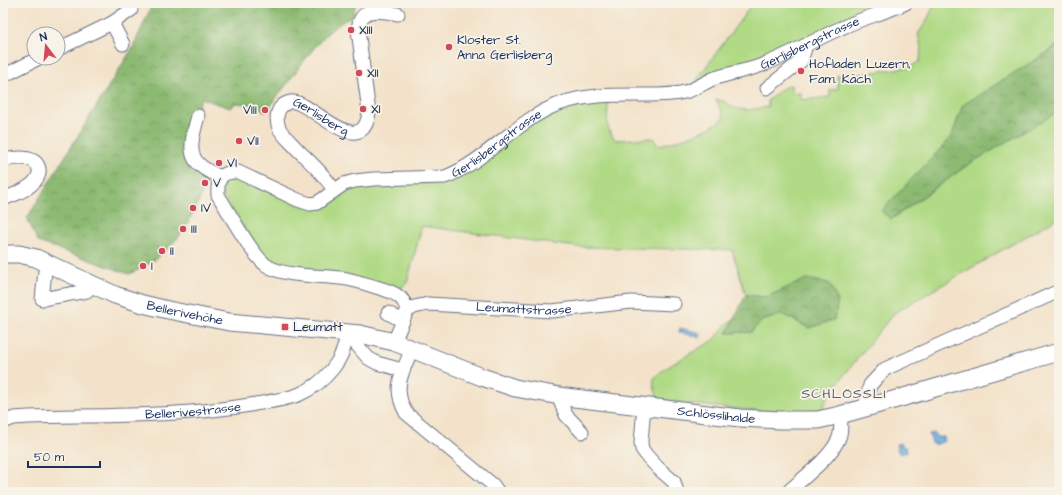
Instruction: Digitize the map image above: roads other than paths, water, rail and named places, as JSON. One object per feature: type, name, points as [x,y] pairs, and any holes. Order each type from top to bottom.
[{"type":"main road","name":"Bellerivehöhe","points":[[3,254],[19,254],[48,262],[115,295],[168,310],[229,322],[346,332],[376,338]]},
{"type":"main road","name":"Schlösslihalde","points":[[376,338],[394,342],[482,377],[515,388],[558,396],[740,418],[780,420],[818,420],[840,415],[1059,352]]},
{"type":"street","name":"Gerlisbergstrasse","points":[[221,177],[231,171],[238,172],[298,200],[310,204],[326,197],[344,184],[355,181],[374,178],[445,177],[454,174],[466,166],[529,120],[560,104],[580,98],[612,95],[674,94],[686,92],[714,79],[760,66],[842,27],[906,3]]},
{"type":"street","points":[[66,44],[112,23],[131,10]]},
{"type":"street","name":"Gerlisberg","points":[[334,190],[327,180],[289,140],[280,128],[277,115],[279,109],[286,103],[293,101],[300,103],[331,124],[346,131],[357,131],[362,128],[368,119],[369,112],[358,30],[360,20],[369,11],[378,10],[398,14]]},
{"type":"street","points":[[112,23],[123,44]]},
{"type":"street","points":[[766,88],[801,61],[806,45]]},
{"type":"street","points":[[3,76],[26,64]]},
{"type":"street","points":[[198,116],[192,137],[192,153],[197,163],[221,177],[217,186],[218,194],[258,257],[266,265],[278,271],[348,279],[379,288],[399,296],[406,304],[405,316],[394,342]]},
{"type":"street","points":[[3,160],[22,158],[32,159],[37,163],[40,173],[32,185],[19,193],[3,199]]},
{"type":"street","points":[[48,262],[45,270],[42,299],[87,291],[92,284]]},
{"type":"street","points":[[865,408],[870,386],[885,369],[1059,291]]},
{"type":"street","name":"Leumattstrasse","points":[[405,316],[414,307],[445,301],[534,305],[564,310],[611,300],[674,304]]},
{"type":"street","points":[[388,313],[405,316]]},
{"type":"street","points":[[346,332],[368,358],[377,364],[402,370]]},
{"type":"street","name":"Bellerivestrasse","points":[[3,422],[14,418],[29,417],[179,413],[225,409],[299,395],[314,388],[331,371],[341,356],[346,338],[346,332]]},
{"type":"street","points":[[412,349],[402,370],[399,385],[400,403],[406,413],[493,485],[498,492]]},
{"type":"street","points":[[558,396],[566,415],[582,432]]},
{"type":"street","points":[[644,406],[641,443],[642,449],[658,468],[674,482],[677,492]]},
{"type":"street","points":[[788,492],[826,457],[838,440],[841,429],[840,415]]},
{"type":"water","points":[[680,328],[701,333],[700,338],[679,332]]},
{"type":"water","points":[[934,433],[937,437],[944,437],[945,441],[935,445],[932,443],[929,434]]},
{"type":"water","points":[[901,443],[903,447],[906,447],[907,452],[901,454],[898,452],[896,444]]},
{"type":"place","name":"XIII","points":[[351,30]]},
{"type":"place","name":"Kloster St. Anna Gerlisberg","points":[[449,47]]},
{"type":"place","name":"Hofladen Luzern, Fam. Käch","points":[[801,71]]},
{"type":"place","name":"XII","points":[[359,73]]},
{"type":"place","name":"XI","points":[[363,109]]},
{"type":"place","name":"VIII","points":[[265,110]]},
{"type":"place","name":"VII","points":[[239,141]]},
{"type":"place","name":"VI","points":[[219,163]]},
{"type":"place","name":"V","points":[[205,183]]},
{"type":"place","name":"IV","points":[[193,208]]},
{"type":"place","name":"III","points":[[183,229]]},
{"type":"place","name":"II","points":[[162,251]]},
{"type":"place","name":"I","points":[[143,266]]},
{"type":"place","name":"Leumatt","points":[[285,327]]},
{"type":"district","name":"SCHLÖSSLI","points":[[844,394]]}]
